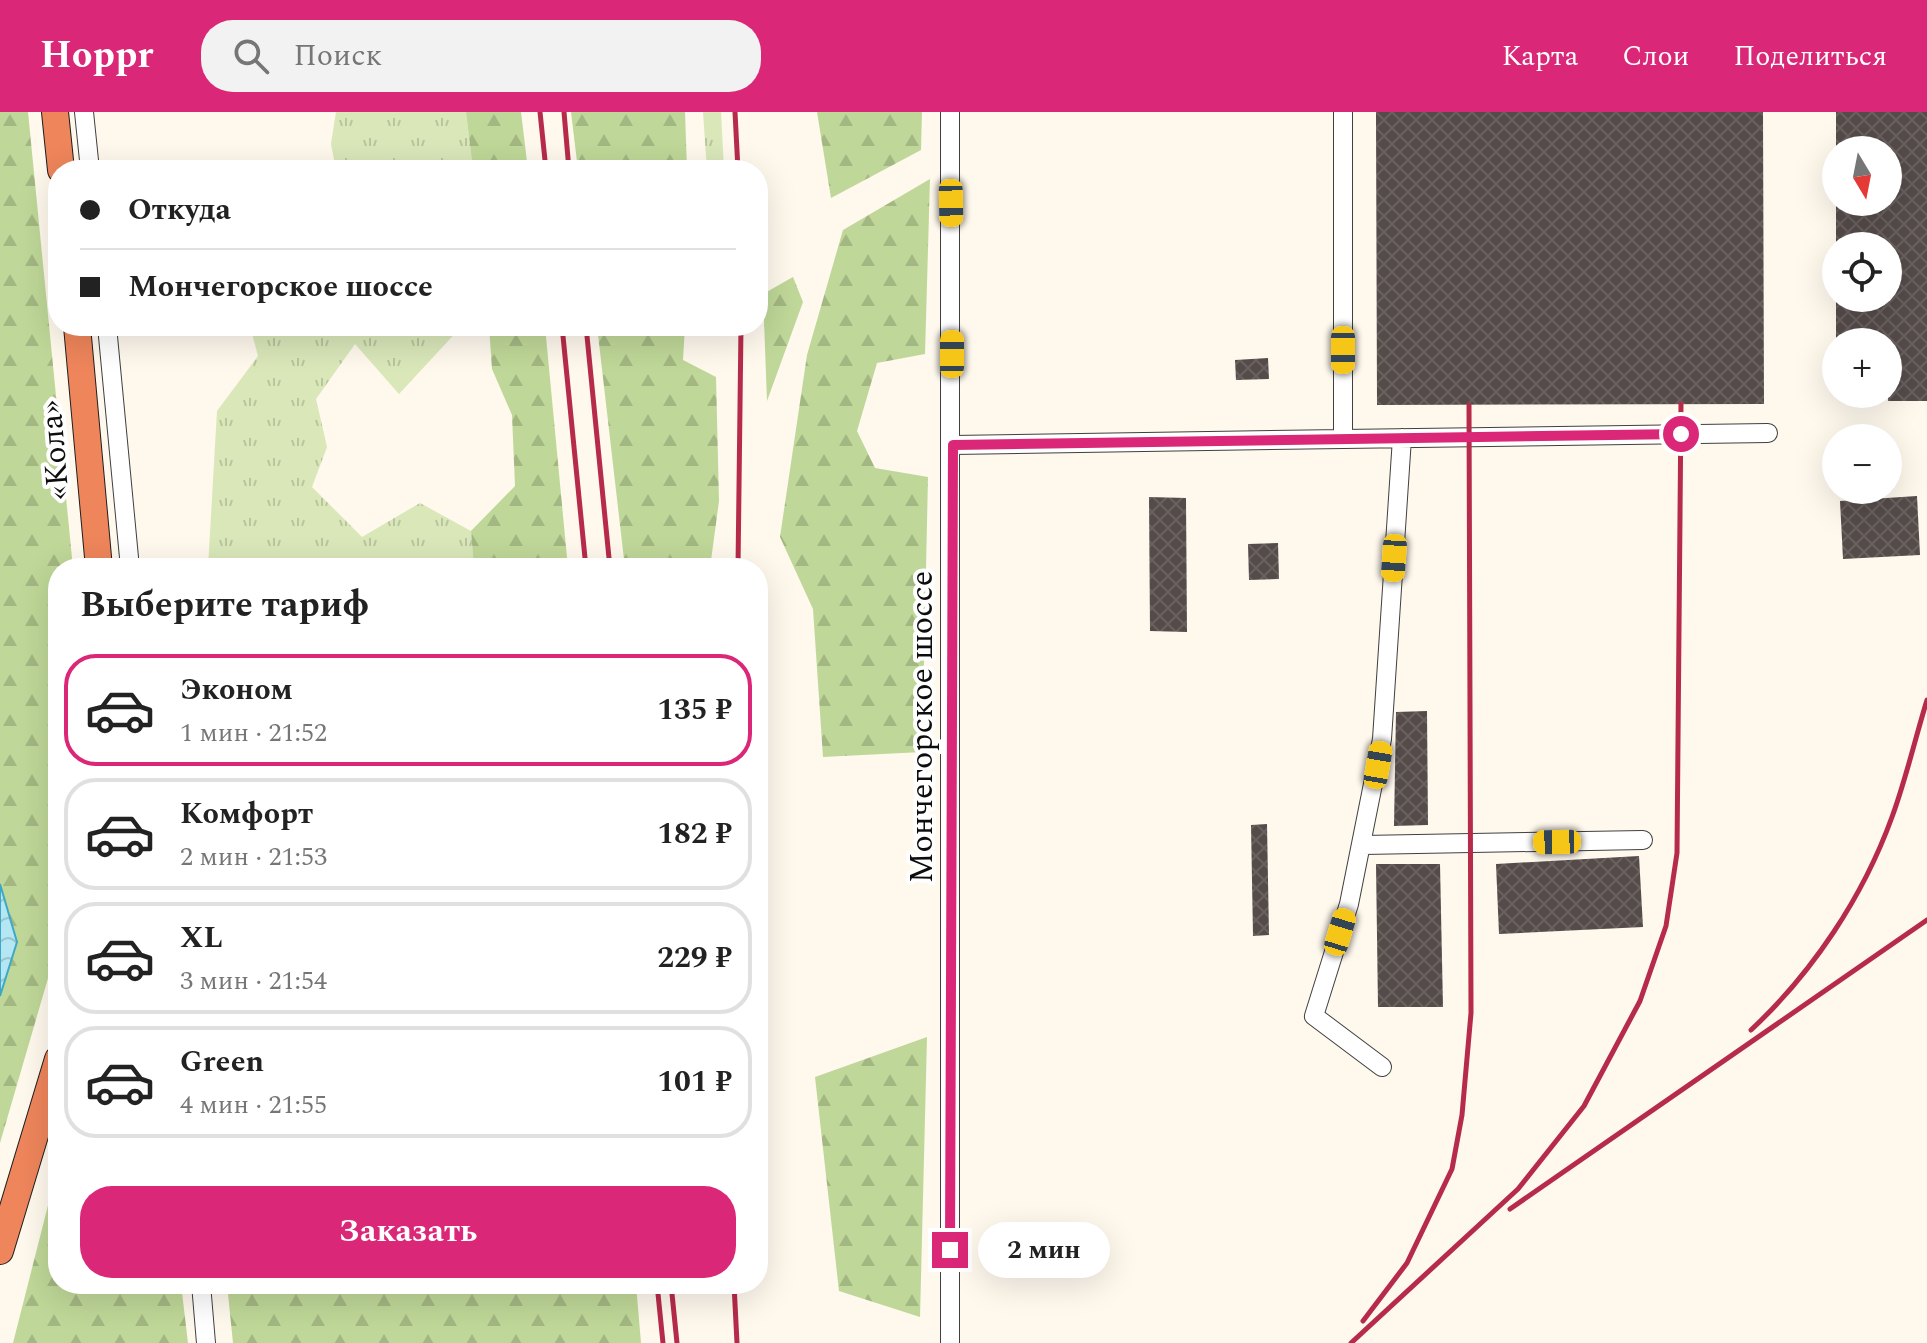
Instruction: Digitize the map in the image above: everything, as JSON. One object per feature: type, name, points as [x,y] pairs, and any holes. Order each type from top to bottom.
[{"type":"highway","points":[[55,112],[60,160]]},
{"type":"highway","name":"«Кола»","points":[[78,336],[98,558]]},
{"type":"highway","points":[[0,1251],[48,1092]]},
{"type":"street","points":[[84,112],[89,160]]},
{"type":"street","name":"Мончегорское шоссе","points":[[950,112],[953,445],[950,1343]]},
{"type":"street","points":[[1343,112],[1343,439]]},
{"type":"street","points":[[108,336],[129,558]]},
{"type":"street","points":[[953,445],[1768,433]]},
{"type":"street","points":[[1382,1067],[1314,1016],[1363,845],[1382,739],[1402,438]]},
{"type":"street","points":[[1363,845],[1643,840]]},
{"type":"street","points":[[202,1294],[206,1343]]},
{"type":"green space","points":[[0,112],[28,112],[72,558],[48,558],[48,978],[0,1143],[0,996],[17,942],[0,884]]},
{"type":"green space","points":[[336,112],[466,112],[472,160],[334,160],[331,144]]},
{"type":"green space","points":[[466,112],[521,112],[527,160],[472,160]]},
{"type":"green space","points":[[571,112],[685,112],[687,160],[577,160]]},
{"type":"green space","points":[[703,112],[721,112],[723,160],[706,160]]},
{"type":"green space","points":[[817,112],[922,112],[921,150],[831,198]]},
{"type":"green space","points":[[930,179],[925,354],[877,363],[857,431],[875,468],[928,477],[922,752],[823,757],[813,609],[780,537],[807,355],[843,230]]},
{"type":"green space","points":[[793,277],[803,302],[767,401],[765,336],[768,336],[768,291]]},
{"type":"green space","points":[[253,336],[453,336],[399,394],[355,344],[316,399],[327,447],[312,487],[362,537],[420,503],[471,531],[473,558],[209,558],[217,411],[258,356]]},
{"type":"green space","points":[[490,336],[546,336],[567,558],[473,558],[471,531],[515,486],[512,415],[492,369]]},
{"type":"green space","points":[[598,336],[684,336],[683,360],[716,377],[719,501],[711,558],[624,558]]},
{"type":"green space","points":[[927,1037],[920,1317],[839,1291],[815,1077]]},
{"type":"green space","points":[[48,1205],[48,1294],[182,1294],[188,1343],[13,1343]]},
{"type":"green space","points":[[228,1294],[637,1294],[641,1343],[233,1343]]},
{"type":"water","points":[[0,884],[17,942],[0,996]]},
{"type":"building","points":[[1376,112],[1763,112],[1764,404],[1377,405]]},
{"type":"building","points":[[1836,112],[1927,112],[1927,401],[1902,401],[1902,328],[1836,328],[1836,312],[1902,312],[1902,232],[1836,232],[1836,216],[1902,216],[1902,136],[1836,136]]},
{"type":"building","points":[[1268,358],[1269,379],[1236,380],[1235,360]]},
{"type":"building","points":[[1917,496],[1920,555],[1843,559],[1840,504],[1902,504],[1902,497]]},
{"type":"building","points":[[1149,497],[1186,498],[1187,632],[1150,631]]},
{"type":"building","points":[[1278,543],[1279,579],[1249,580],[1248,544]]},
{"type":"building","points":[[1427,711],[1428,825],[1394,826],[1396,712]]},
{"type":"building","points":[[1267,824],[1269,935],[1253,936],[1251,825]]},
{"type":"building","points":[[1639,856],[1643,927],[1499,934],[1496,864]]},
{"type":"building","points":[[1376,864],[1440,864],[1443,1007],[1378,1007]]},
{"type":"railway","points":[[540,112],[545,160]]},
{"type":"railway","points":[[564,112],[568,160]]},
{"type":"railway","points":[[735,112],[737,160]]},
{"type":"railway","points":[[563,336],[585,558]]},
{"type":"railway","points":[[587,336],[609,558]]},
{"type":"railway","points":[[738,558],[741,336]]},
{"type":"railway","points":[[1351,1343],[1518,1189],[1584,1106],[1640,1001],[1666,926],[1677,853],[1681,404]]},
{"type":"railway","points":[[1363,1321],[1407,1263],[1452,1169],[1462,1115],[1471,1013],[1469,405]]},
{"type":"railway","points":[[1751,1030],[1815,958],[1834,932],[1866,876],[1897,803],[1927,700]]},
{"type":"railway","points":[[1510,1209],[1927,920]]},
{"type":"railway","points":[[658,1294],[663,1343]]},
{"type":"railway","points":[[672,1294],[677,1343]]},
{"type":"railway","points":[[735,1294],[737,1343]]},
{"type":"route","points":[[950,1250],[953,445],[1681,434]]}]
